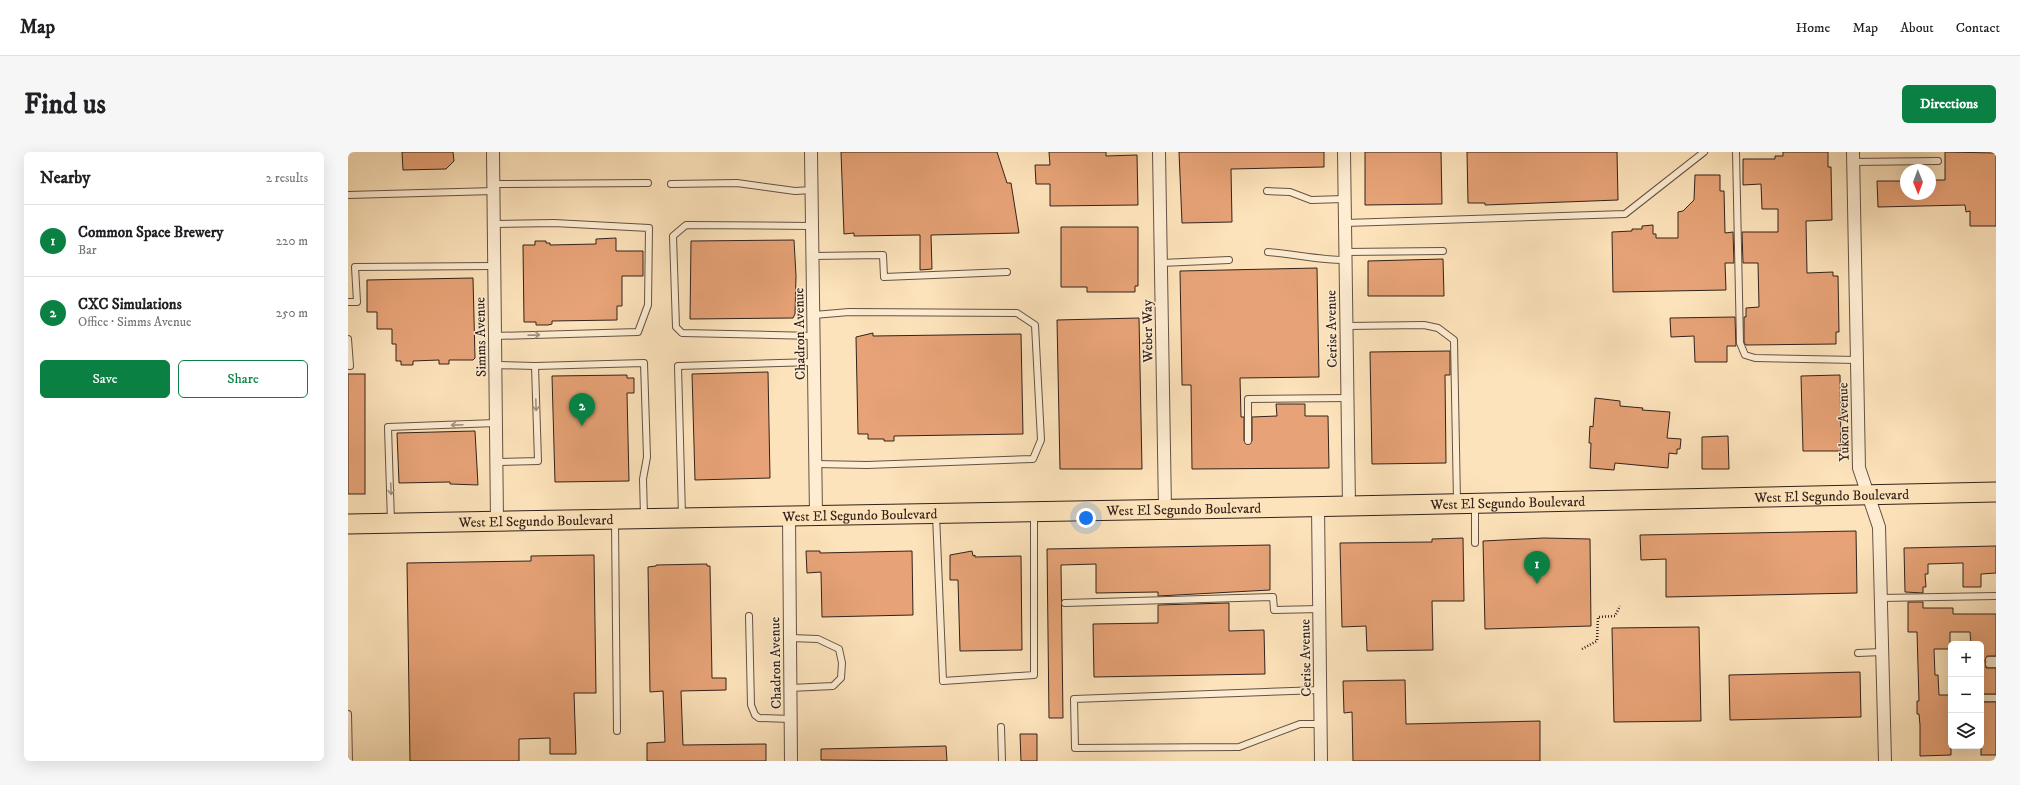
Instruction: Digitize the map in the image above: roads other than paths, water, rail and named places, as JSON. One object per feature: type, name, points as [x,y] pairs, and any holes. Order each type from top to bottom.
[{"type":"main road","name":"West El Segundo Boulevard","points":[[348,524],[1318,507],[1996,492]]},
{"type":"street","name":"Simms Avenue","points":[[494,152],[497,522]]},
{"type":"street","name":"Chadron Avenue","points":[[811,152],[816,515]]},
{"type":"street","name":"Weber Way","points":[[1159,152],[1165,509]]},
{"type":"street","name":"Cerise Avenue","points":[[1344,152],[1349,506]]},
{"type":"street","name":"Yukon Avenue","points":[[1853,157],[1859,468],[1879,527],[1885,761]]},
{"type":"street","name":"Cerise Avenue","points":[[1318,507],[1321,761]]},
{"type":"street","name":"Chadron Avenue","points":[[789,516],[791,761]]},
{"type":"lane","points":[[1345,223],[1626,214],[1704,152]]},
{"type":"lane","points":[[1736,152],[1740,344],[1745,356],[1755,358],[1857,360]]},
{"type":"lane","points":[[1853,157],[1938,161]]},
{"type":"lane","points":[[348,195],[648,183]]},
{"type":"lane","points":[[671,184],[737,183],[795,191],[812,190]]},
{"type":"lane","points":[[1267,191],[1290,192],[1311,200],[1344,199]]},
{"type":"lane","points":[[494,224],[554,223],[649,228],[648,305],[638,332],[495,336]]},
{"type":"lane","points":[[812,226],[686,225],[673,236],[676,327],[682,333],[814,336]]},
{"type":"lane","points":[[1268,252],[1298,254],[1320,260],[1345,256],[1443,251]]},
{"type":"lane","points":[[813,256],[883,255],[884,277],[1007,272]]},
{"type":"lane","points":[[1161,263],[1229,260]]},
{"type":"lane","points":[[348,302],[357,302],[355,267],[494,266]]},
{"type":"lane","points":[[814,315],[849,312],[1017,313],[1035,325],[1041,440],[1033,459],[867,465],[816,464]]},
{"type":"lane","points":[[1346,326],[1424,325],[1438,328],[1454,340],[1466,503],[1475,543]]},
{"type":"lane","points":[[348,339],[350,366]]},
{"type":"lane","points":[[682,518],[678,366],[814,362]]},
{"type":"lane","points":[[495,365],[535,366],[644,363],[647,458],[643,479],[644,519]]},
{"type":"lane","points":[[496,462],[538,461],[535,366]]},
{"type":"lane","points":[[1248,441],[1248,399],[1347,398]]},
{"type":"lane","points":[[392,523],[388,427],[496,423]]},
{"type":"lane","points":[[936,513],[944,681],[1034,676],[1034,512]]},
{"type":"lane","points":[[615,519],[616,731]]},
{"type":"lane","points":[[1881,598],[1996,596]]},
{"type":"lane","points":[[1065,603],[1273,597],[1274,610],[1320,609]]},
{"type":"lane","points":[[749,616],[751,705],[755,715],[759,718],[791,719]]},
{"type":"lane","points":[[790,638],[818,639],[839,649],[842,663],[841,678],[833,686],[790,688]]},
{"type":"lane","points":[[1858,653],[1882,652]]},
{"type":"lane","points":[[1996,660],[1989,662],[1996,664]]},
{"type":"lane","points":[[1320,724],[1300,724],[1239,746],[1075,748],[1074,698],[1321,690]]},
{"type":"lane","points":[[1984,698],[1996,698]]},
{"type":"lane","points":[[348,714],[349,761]]},
{"type":"lane","points":[[1001,727],[1002,761]]},
{"type":"place","name":"CXC Simulations","points":[[582,426]]},
{"type":"place","name":"Common Space Brewery","points":[[1537,584]]}]
